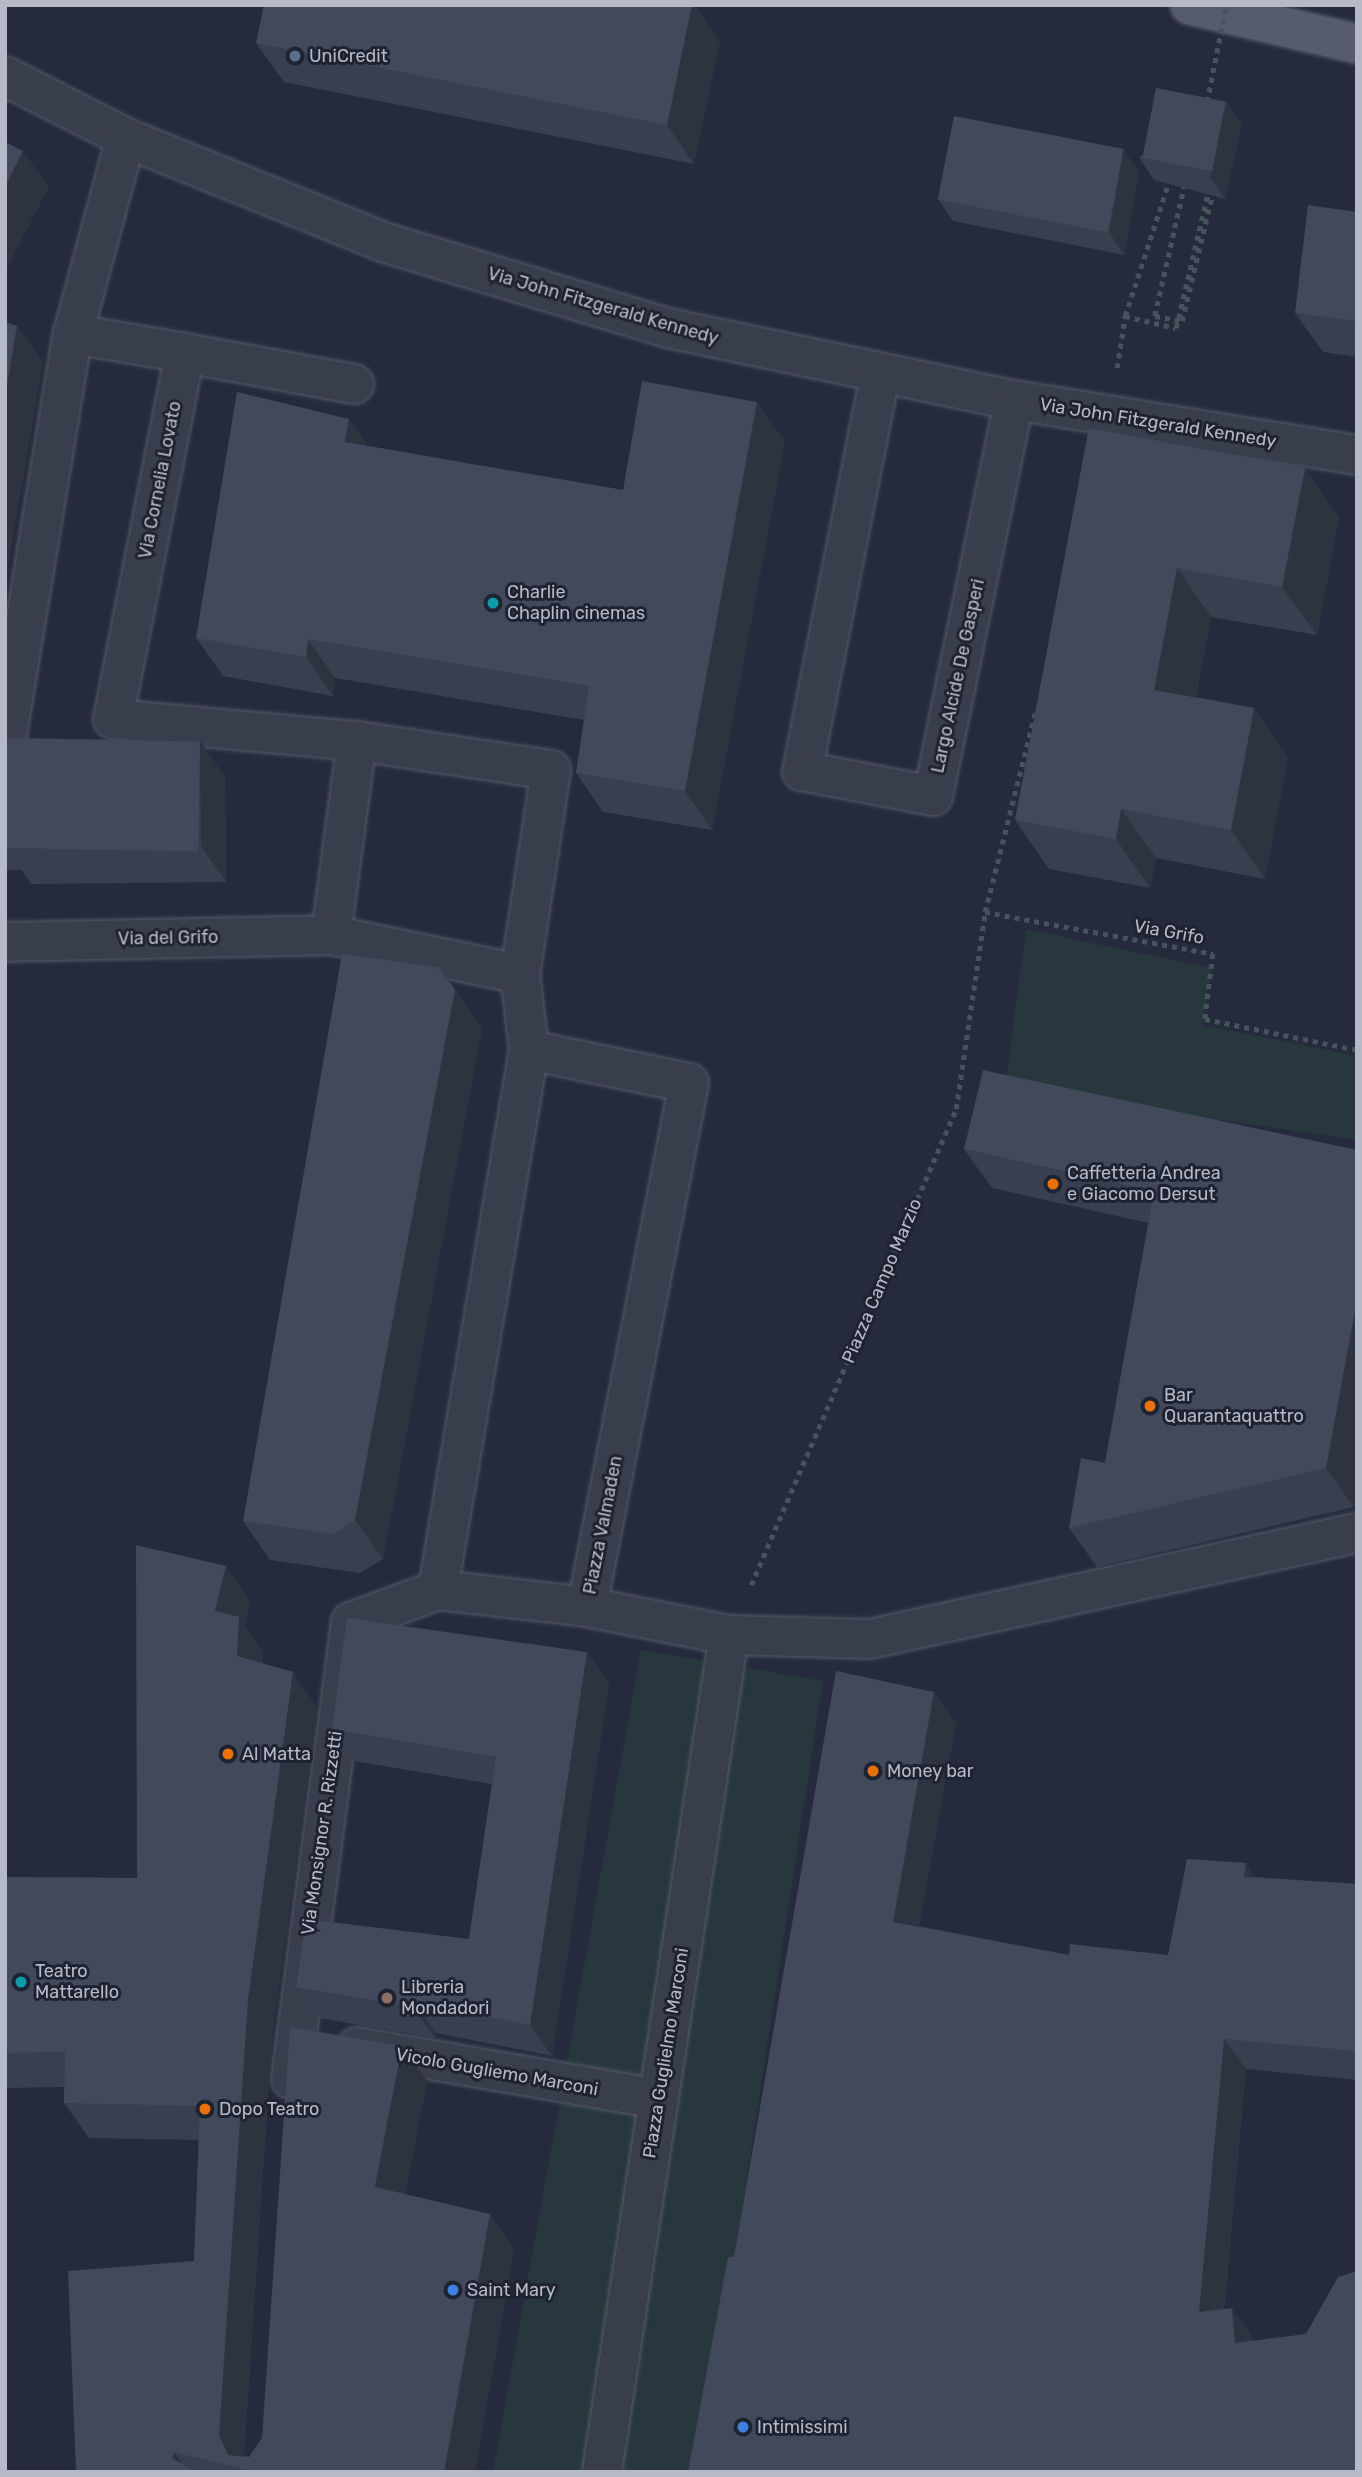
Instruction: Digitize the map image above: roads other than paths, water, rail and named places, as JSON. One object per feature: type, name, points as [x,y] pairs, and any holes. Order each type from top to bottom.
[{"type":"main road","points":[[1190,5],[1357,44]]},
{"type":"street","name":"Via John Fitzgerald Kennedy","points":[[5,76],[126,138],[383,242],[668,328],[880,375],[1014,400],[1357,455]]},
{"type":"street","points":[[5,747],[73,334],[126,138]]},
{"type":"street","points":[[73,334],[354,384]]},
{"type":"street","name":"Via Cornelia Lovato","points":[[185,353],[113,719],[357,741]]},
{"type":"street","name":"Largo Alcide De Gasperi","points":[[880,375],[802,771],[933,796],[1014,400]]},
{"type":"street","points":[[331,935],[357,741],[551,770],[520,975],[529,1051],[438,1590]]},
{"type":"street","name":"Via del Grifo","points":[[5,942],[331,935],[520,975]]},
{"type":"street","name":"Piazza Valmaden","points":[[438,1590],[587,1607],[689,1083],[529,1051]]},
{"type":"street","points":[[587,1607],[729,1635],[870,1639],[1357,1533]]},
{"type":"street","name":"Via Monsignor R. Rizzetti","points":[[288,2118],[294,2036],[351,1622],[438,1590]]},
{"type":"street","name":"Piazza Guglielmo Marconi","points":[[603,2472],[729,1635]]},
{"type":"street","name":"Vicolo Gugliemo Marconi","points":[[294,2036],[659,2099]]},
{"type":"place","name":"UniCredit","points":[[295,56]]},
{"type":"place","name":"Charlie Chaplin cinemas","points":[[493,603]]},
{"type":"place","name":"Caffetteria Andrea e Giacomo Dersut","points":[[1053,1184]]},
{"type":"place","name":"Bar Quarantaquattro","points":[[1150,1406]]},
{"type":"place","name":"Al Matta","points":[[228,1754]]},
{"type":"place","name":"Money bar","points":[[873,1771]]},
{"type":"place","name":"Teatro Mattarello","points":[[21,1982]]},
{"type":"place","name":"Libreria Mondadori","points":[[387,1998]]},
{"type":"place","name":"Dopo Teatro","points":[[205,2109]]},
{"type":"place","name":"Saint Mary","points":[[453,2290]]},
{"type":"place","name":"Intimissimi","points":[[743,2427]]}]
